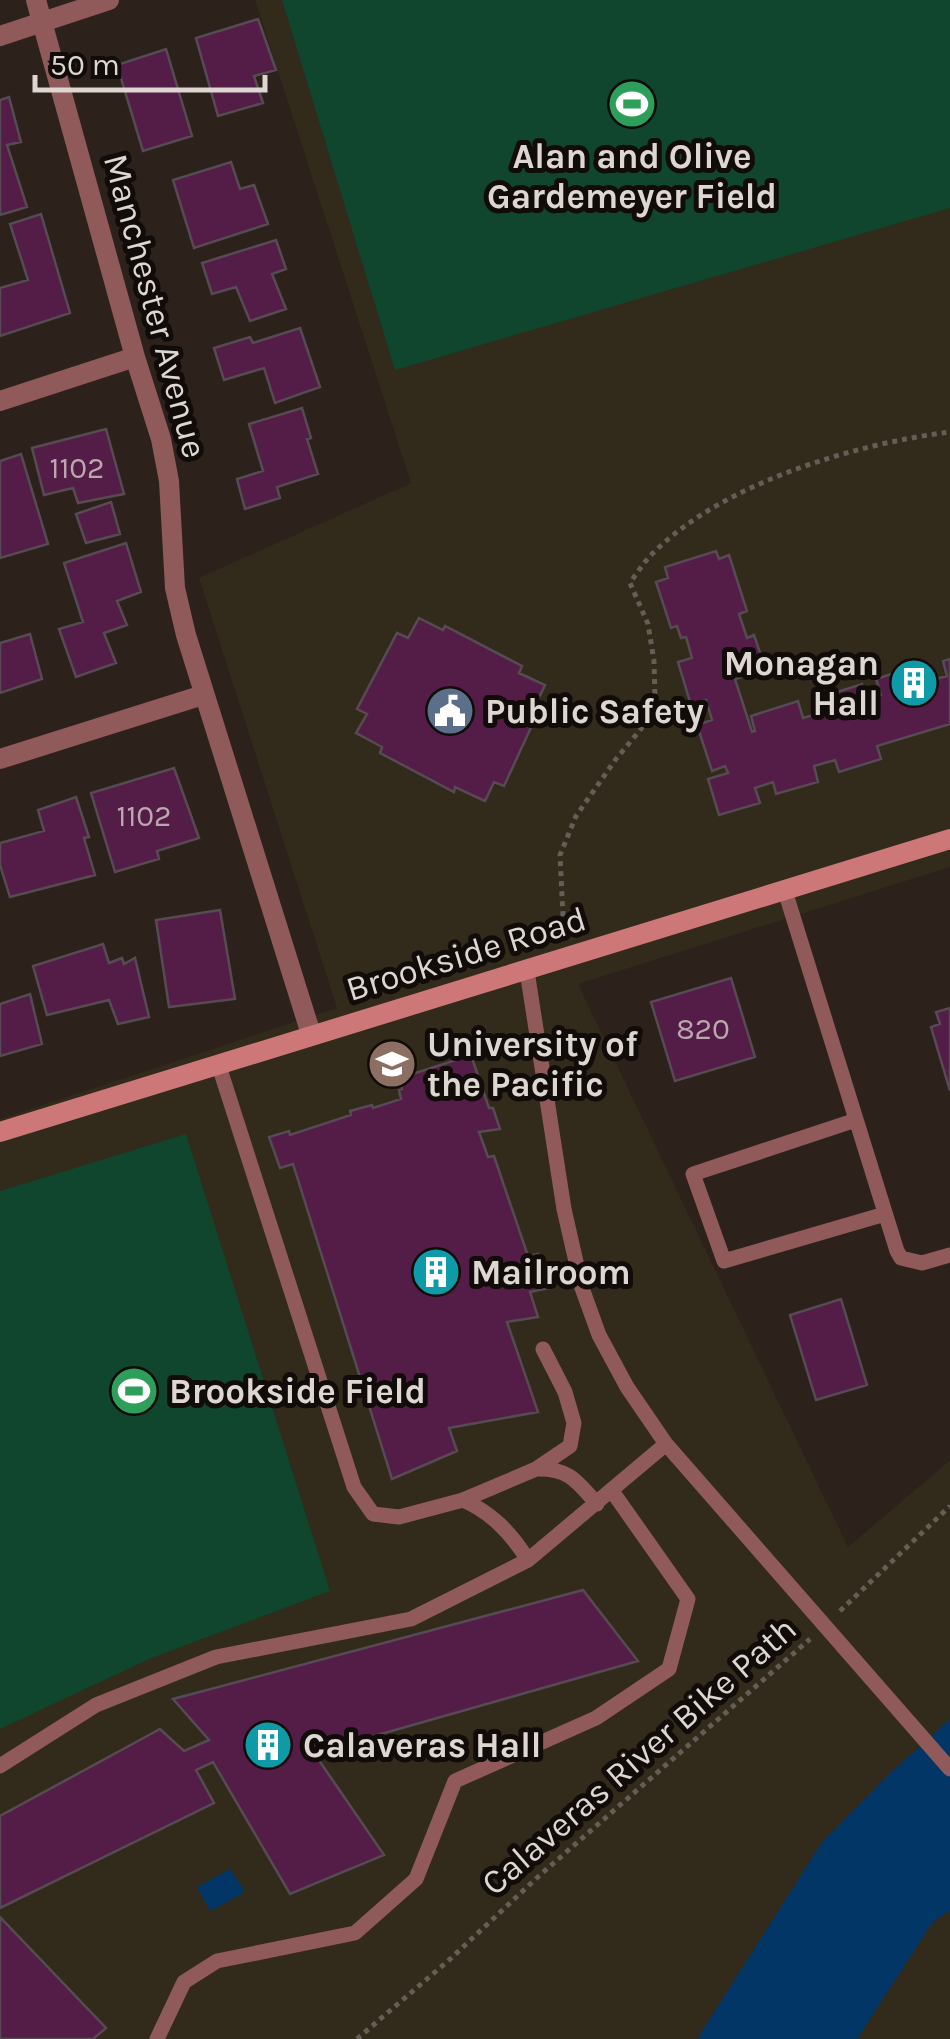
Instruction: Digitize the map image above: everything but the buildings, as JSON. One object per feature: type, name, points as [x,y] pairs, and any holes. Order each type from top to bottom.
[{"type":"street","name":"Manchester Avenue","points":[[36,0],[164,453],[175,588],[203,695],[311,1034]]},
{"type":"street","points":[[0,36],[109,0]]},
{"type":"street","points":[[0,401],[135,357]]},
{"type":"street","points":[[0,759],[203,695]]},
{"type":"street","name":"Brookside Road","points":[[0,1132],[950,839]]},
{"type":"lane","points":[[784,891],[897,1251],[902,1258],[922,1263],[950,1255]]},
{"type":"lane","points":[[527,971],[564,1209],[582,1288],[598,1335],[666,1444],[950,1769]]},
{"type":"lane","points":[[218,1064],[354,1488],[373,1514],[399,1518],[463,1500],[536,1469],[570,1446],[574,1423],[565,1392],[543,1349]]},
{"type":"lane","points":[[856,1120],[692,1174],[724,1261],[885,1214]]},
{"type":"lane","points":[[0,1766],[96,1705],[216,1657],[411,1619],[528,1560],[666,1444]]},
{"type":"lane","points":[[536,1469],[566,1472],[596,1504]]},
{"type":"lane","points":[[157,2039],[184,1982],[217,1961],[355,1933],[416,1879],[456,1781],[596,1718],[669,1669],[688,1599],[612,1492]]},
{"type":"lane","points":[[463,1500],[498,1522],[528,1560]]},
{"type":"path","points":[[566,958],[560,855],[576,816],[641,729],[656,698],[648,624],[630,584],[640,569],[678,531],[720,504],[783,474],[850,451],[950,432]]},
{"type":"path","name":"Calaveras River Bike Path","points":[[357,2039],[540,1875],[829,1632],[950,1506]]},
{"type":"shaded area","name":"University of the Pacific","points":[[255,0],[950,0],[950,867],[578,984],[848,1547],[950,1460],[950,2039],[0,2039],[0,1119],[337,1008],[199,578],[411,483]]},
{"type":"green space","name":"Alan and Olive Gardemeyer Field","points":[[282,0],[950,0],[950,208],[395,370]]},
{"type":"green space","name":"Brookside Field","points":[[186,1134],[330,1591],[149,1659],[0,1729],[0,1191]]},
{"type":"water","points":[[950,1719],[950,1910],[932,1923],[857,2039],[697,2039],[822,1842]]},
{"type":"water","points":[[230,1869],[245,1892],[210,1911],[197,1887]]},
{"type":"place","name":"Alan and Olive Gardemeyer Field","points":[[632,104]]},
{"type":"place","name":"Monagan Hall","points":[[914,683]]},
{"type":"place","name":"Public Safety","points":[[450,711]]},
{"type":"place","name":"University of the Pacific","points":[[392,1064]]},
{"type":"place","name":"Mailroom","points":[[436,1272]]},
{"type":"place","name":"Brookside Field","points":[[134,1391]]},
{"type":"place","name":"Calaveras Hall","points":[[268,1745]]}]
